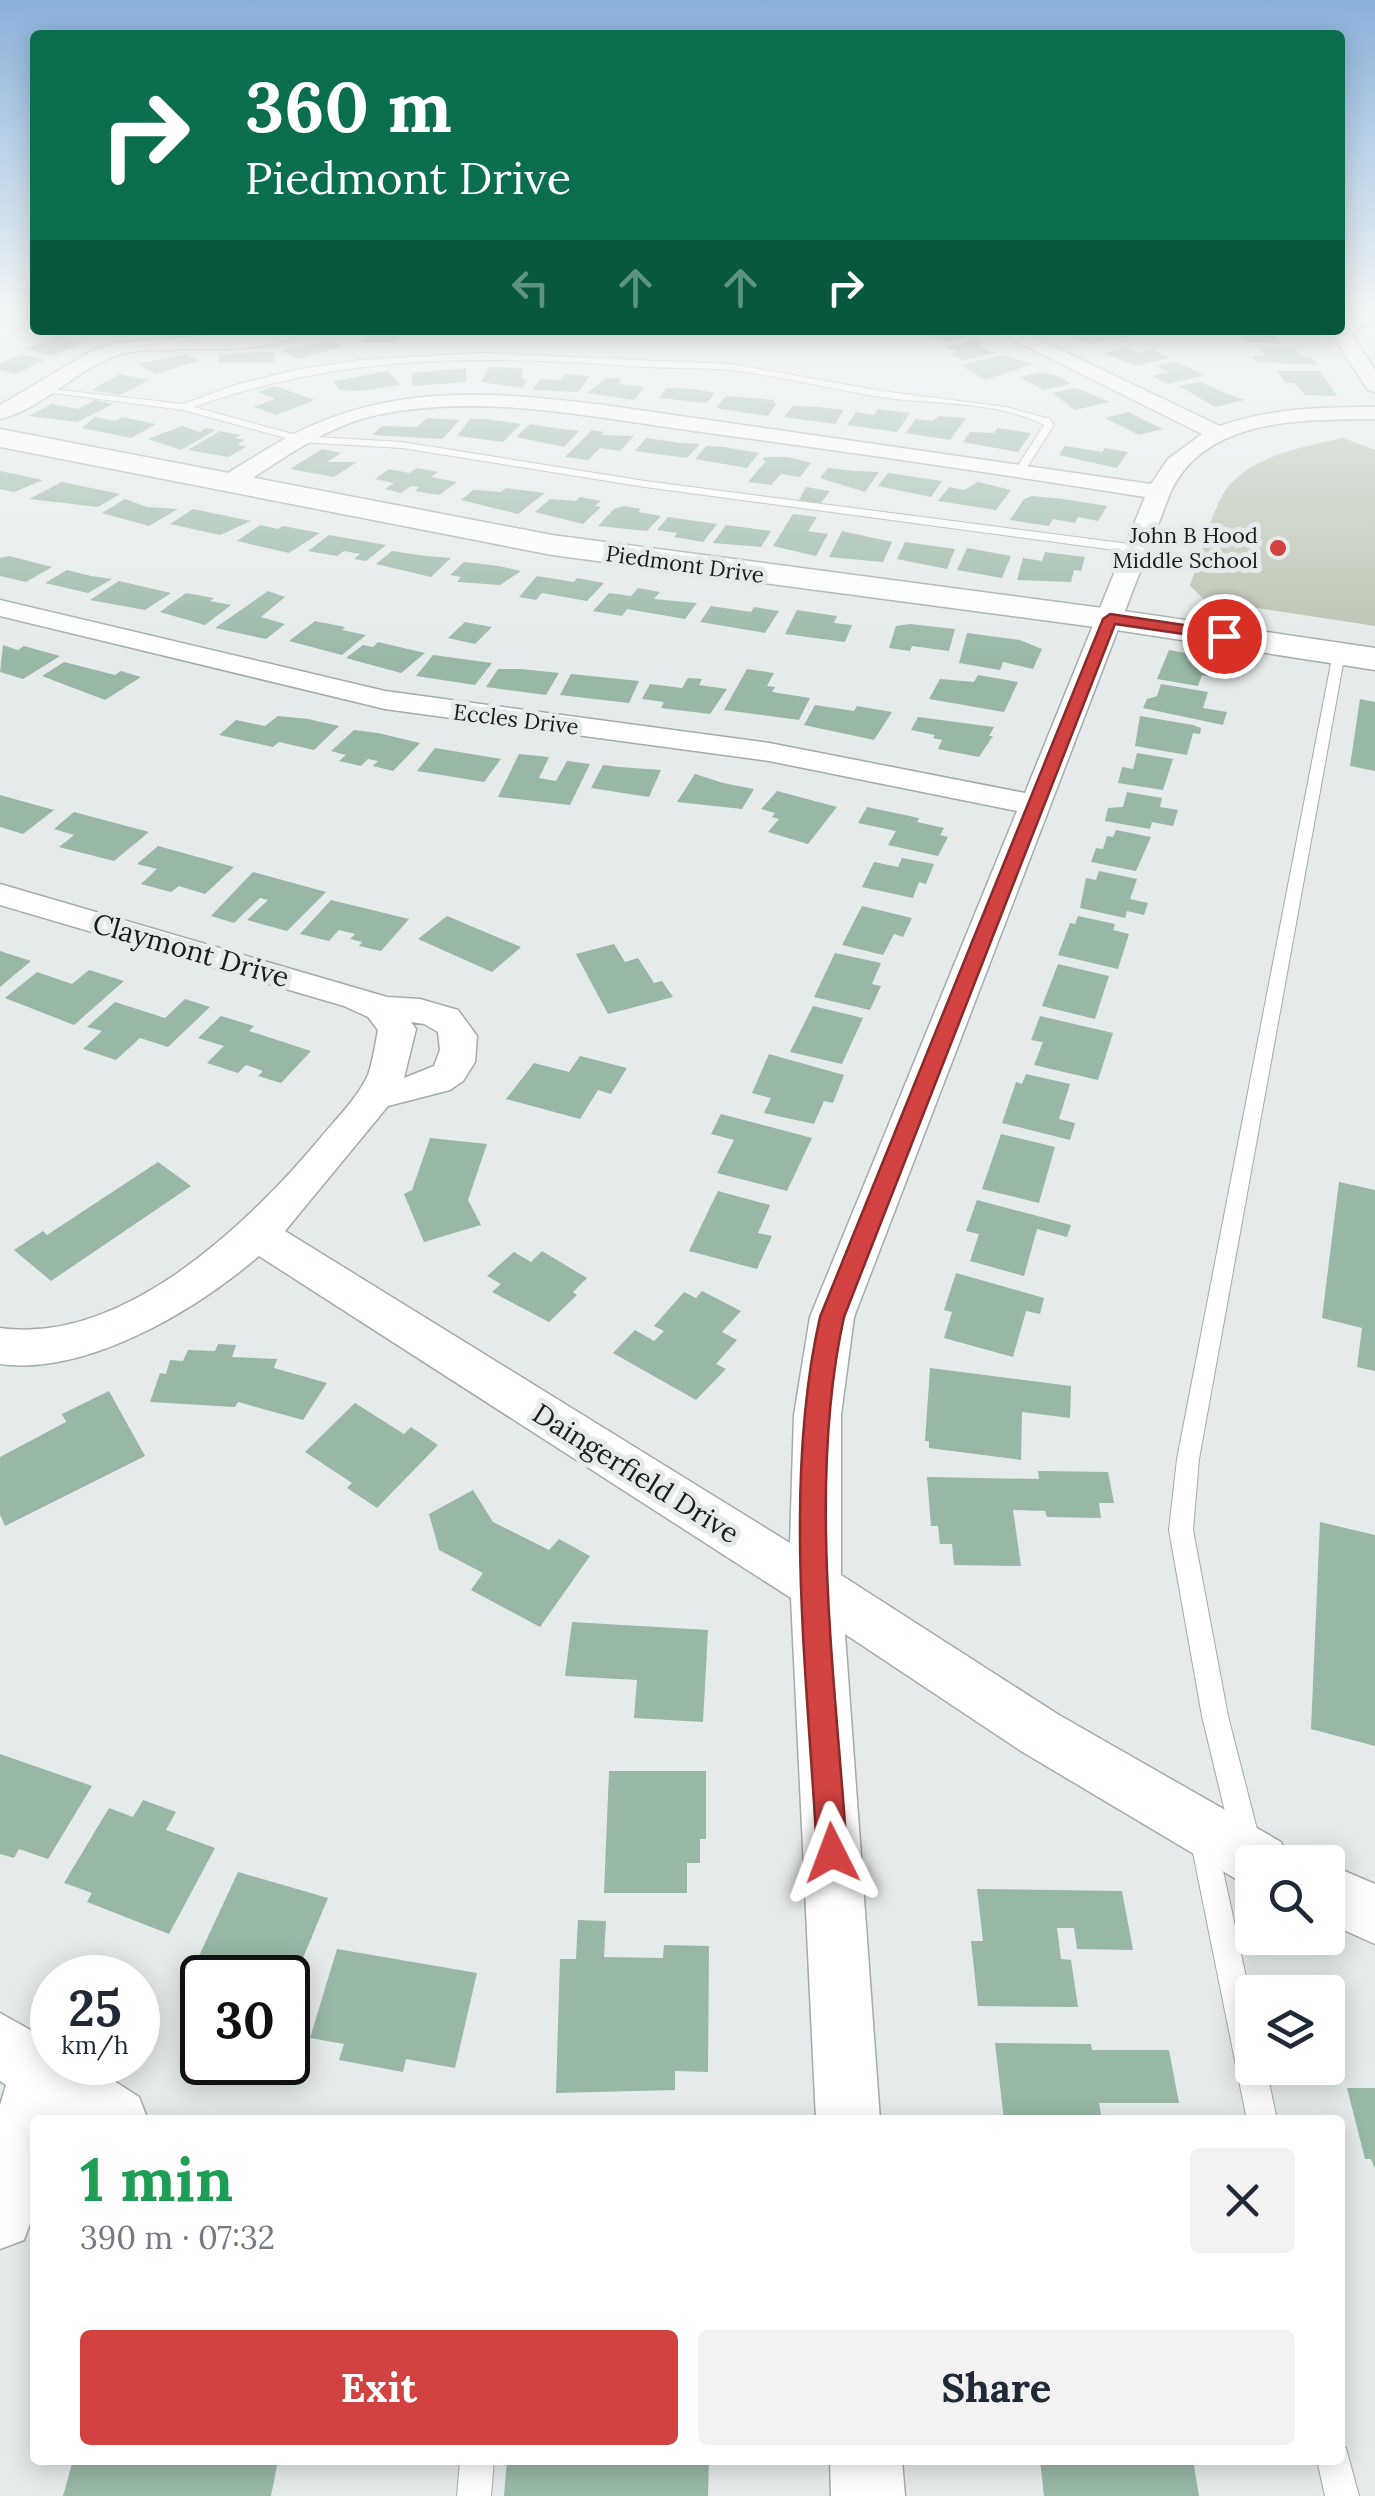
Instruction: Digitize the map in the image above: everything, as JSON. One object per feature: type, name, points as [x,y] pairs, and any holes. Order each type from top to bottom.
[{"type":"street","points":[[228,484],[319,428]]},
{"type":"street","points":[[724,428],[1160,493]]},
{"type":"street","points":[[1209,428],[1220,434]]},
{"type":"street","points":[[848,2115],[816,1586],[815,1428],[832,1317],[1160,493],[1174,466],[1196,446],[1220,434],[1244,428]]},
{"type":"street","name":"Piedmont Drive","points":[[0,438],[552,546],[1110,619],[1375,659]]},
{"type":"street","name":"Eccles Drive","points":[[0,608],[385,700],[769,752],[1037,805]]},
{"type":"street","name":"Claymont Drive","points":[[0,894],[356,998],[382,1010],[437,1014],[454,1024],[460,1041],[458,1059],[449,1074],[416,1088],[376,1095]]},
{"type":"street","points":[[0,1346],[13,1348],[86,1336],[162,1308],[213,1274],[258,1235],[376,1095],[397,1044],[397,1029],[382,1010]]},
{"type":"street","name":"Daingerfield Drive","points":[[258,1235],[816,1586],[1040,1733],[1235,1849]]},
{"type":"street","points":[[1345,1900],[1375,1914]]},
{"type":"street","points":[[0,2216],[21,2057],[108,2115]]},
{"type":"street","points":[[866,2465],[868,2496]]},
{"type":"lane","points":[[262,428],[300,439],[402,445],[645,484],[1137,549]]},
{"type":"lane","points":[[1020,470],[1047,428]]},
{"type":"lane","points":[[1251,1845],[1215,1716],[1180,1530],[1188,1460],[1338,653]]},
{"type":"lane","points":[[1202,1831],[1261,2115]]},
{"type":"lane","points":[[474,2496],[476,2465]]},
{"type":"lane","points":[[1335,2465],[1342,2496]]},
{"type":"green space","name":"John B Hood Middle School","points":[[1343,438],[1375,450],[1375,626],[1205,600],[1190,586],[1215,511],[1236,479],[1279,454]]},
{"type":"building","points":[[84,428],[148,428],[131,438]]},
{"type":"building","points":[[176,428],[216,430],[181,450],[148,439]]},
{"type":"building","points":[[379,428],[452,428],[442,439],[372,435]]},
{"type":"building","points":[[463,428],[517,428],[503,442],[457,436]]},
{"type":"building","points":[[525,428],[579,431],[564,447],[516,437]]},
{"type":"building","points":[[909,428],[958,428],[950,440],[905,433]]},
{"type":"building","points":[[1000,428],[1031,433],[1018,452],[963,442],[970,432],[994,433]]},
{"type":"building","points":[[1126,428],[1163,429],[1139,435]]},
{"type":"building","points":[[592,430],[604,432],[601,435],[634,436],[620,451],[600,448],[588,460],[565,457]]},
{"type":"building","points":[[220,431],[241,435],[235,438],[245,440],[237,444],[246,447],[228,457],[188,450]]},
{"type":"building","points":[[646,438],[700,444],[687,458],[635,451]]},
{"type":"building","points":[[706,446],[759,453],[747,468],[695,459]]},
{"type":"building","points":[[1065,446],[1128,452],[1117,468],[1059,455]]},
{"type":"building","points":[[322,449],[341,453],[327,462],[357,462],[334,477],[290,469]]},
{"type":"building","points":[[765,457],[811,463],[800,477],[781,474],[771,485],[748,482],[766,461],[762,460]]},
{"type":"building","points":[[417,468],[438,472],[431,477],[457,482],[439,495],[415,491],[419,487],[411,486],[401,493],[385,489],[394,483],[375,479],[389,469],[409,473]]},
{"type":"building","points":[[828,468],[879,472],[865,492],[820,478]]},
{"type":"building","points":[[0,471],[43,480],[14,492],[0,489]]},
{"type":"building","points":[[888,473],[942,481],[931,497],[878,486]]},
{"type":"building","points":[[62,482],[120,494],[98,507],[29,499]]},
{"type":"building","points":[[978,482],[1011,490],[996,510],[938,501],[949,487],[964,490]]},
{"type":"building","points":[[806,487],[830,491],[821,503],[799,500]]},
{"type":"building","points":[[506,488],[545,493],[518,514],[461,500],[473,490],[501,492]]},
{"type":"building","points":[[1032,496],[1107,506],[1098,521],[1078,517],[1075,523],[1053,519],[1049,526],[1010,520],[1024,499]]},
{"type":"building","points":[[580,497],[601,501],[595,506],[601,507],[583,524],[535,512],[550,499],[576,501]]},
{"type":"building","points":[[125,499],[147,507],[178,509],[149,526],[102,513]]},
{"type":"building","points":[[624,506],[661,516],[647,531],[598,526],[614,509]]},
{"type":"building","points":[[193,509],[251,521],[220,535],[170,524]]},
{"type":"building","points":[[793,514],[817,517],[808,531],[828,534],[816,556],[773,546]]},
{"type":"building","points":[[668,517],[717,524],[703,542],[657,530]]},
{"type":"building","points":[[260,525],[320,533],[289,553],[237,541]]},
{"type":"building","points":[[726,525],[771,531],[761,547],[713,543]]},
{"type":"building","points":[[842,531],[892,542],[883,562],[829,557]]},
{"type":"building","points":[[329,535],[386,545],[366,561],[354,559],[360,554],[344,551],[337,556],[308,551]]},
{"type":"building","points":[[905,542],[955,549],[947,569],[897,559]]},
{"type":"building","points":[[967,548],[1011,556],[1002,578],[957,570]]},
{"type":"building","points":[[392,551],[451,558],[431,577],[376,564]]},
{"type":"building","points":[[1045,552],[1085,557],[1081,571],[1074,570],[1071,582],[1017,580],[1023,558],[1042,561]]},
{"type":"building","points":[[9,556],[52,567],[26,582],[0,576],[0,558]]},
{"type":"building","points":[[464,562],[521,571],[500,585],[457,582],[461,577],[450,575]]},
{"type":"building","points":[[67,570],[112,579],[88,593],[45,583]]},
{"type":"building","points":[[537,576],[604,583],[587,601],[542,593],[536,600],[519,597]]},
{"type":"building","points":[[119,581],[171,593],[145,610],[90,600]]},
{"type":"building","points":[[638,588],[660,592],[654,599],[697,603],[685,619],[627,609],[622,616],[593,611],[609,593],[631,596]]},
{"type":"building","points":[[268,591],[285,597],[261,617],[285,624],[266,639],[215,628]]},
{"type":"building","points":[[186,593],[231,605],[205,625],[160,612]]},
{"type":"building","points":[[711,606],[751,612],[754,607],[779,611],[765,633],[700,622]]},
{"type":"building","points":[[797,610],[837,616],[834,623],[852,625],[845,642],[785,634]]},
{"type":"building","points":[[315,621],[366,635],[342,655],[289,641]]},
{"type":"building","points":[[465,622],[492,627],[475,644],[448,638]]},
{"type":"building","points":[[896,626],[955,629],[949,651],[912,646],[910,651],[889,648]]},
{"type":"building","points":[[967,633],[1020,640],[1042,649],[1033,669],[1003,662],[1000,670],[959,663]]},
{"type":"building","points":[[378,642],[425,653],[401,673],[346,658],[363,645],[373,647]]},
{"type":"building","points":[[3,645],[60,656],[23,679],[0,672]]},
{"type":"building","points":[[1169,650],[1231,661],[1223,679],[1202,675],[1198,686],[1157,679]]},
{"type":"building","points":[[433,655],[492,663],[475,685],[416,676]]},
{"type":"building","points":[[64,662],[115,675],[121,671],[141,677],[105,700],[42,676]]},
{"type":"building","points":[[498,669],[559,673],[546,695],[486,687]]},
{"type":"building","points":[[747,669],[774,673],[767,686],[775,687],[772,692],[810,698],[799,720],[724,710]]},
{"type":"building","points":[[571,674],[639,681],[629,703],[560,695]]},
{"type":"building","points":[[978,675],[1018,682],[1004,712],[929,699],[940,679],[974,682]]},
{"type":"building","points":[[688,678],[702,679],[699,685],[727,689],[710,714],[661,708],[664,702],[642,699],[650,684],[682,688]]},
{"type":"building","points":[[1161,684],[1208,692],[1203,708],[1227,712],[1223,725],[1143,708],[1147,699],[1157,696]]},
{"type":"building","points":[[1360,699],[1375,702],[1375,771],[1350,766]]},
{"type":"building","points":[[815,705],[892,712],[874,740],[804,725]]},
{"type":"building","points":[[278,716],[339,726],[314,750],[279,742],[273,747],[219,735],[236,720],[265,726]]},
{"type":"building","points":[[1140,716],[1193,725],[1201,728],[1200,734],[1193,733],[1187,755],[1135,746]]},
{"type":"building","points":[[918,717],[994,727],[989,736],[993,736],[979,757],[938,749],[942,740],[933,738],[935,735],[911,730]]},
{"type":"building","points":[[354,730],[420,743],[393,771],[373,766],[378,761],[368,759],[361,766],[339,761],[346,755],[331,751]]},
{"type":"building","points":[[435,748],[501,759],[484,782],[417,771]]},
{"type":"building","points":[[1137,753],[1173,759],[1163,790],[1118,783],[1122,767],[1133,769]]},
{"type":"building","points":[[519,754],[549,757],[539,778],[556,781],[567,761],[590,764],[570,805],[498,797]]},
{"type":"building","points":[[603,765],[661,770],[649,797],[591,788]]},
{"type":"building","points":[[695,774],[754,789],[742,809],[677,802]]},
{"type":"building","points":[[777,791],[837,807],[808,844],[768,832],[779,819],[772,817],[775,813],[761,809]]},
{"type":"building","points":[[1127,792],[1162,798],[1160,807],[1178,810],[1173,826],[1152,822],[1150,829],[1105,821],[1108,808],[1123,807]]},
{"type":"building","points":[[0,795],[54,810],[23,834],[0,827]]},
{"type":"building","points":[[867,807],[919,818],[917,822],[944,828],[940,835],[948,837],[938,856],[888,845],[896,831],[858,823]]},
{"type":"building","points":[[74,812],[149,832],[114,861],[59,847],[74,835],[54,829]]},
{"type":"building","points":[[1116,830],[1151,837],[1136,871],[1091,862],[1096,848],[1103,849],[1107,836],[1113,837]]},
{"type":"building","points":[[158,846],[234,867],[205,894],[179,886],[171,892],[141,884],[157,869],[137,864]]},
{"type":"building","points":[[902,858],[934,864],[926,884],[919,882],[913,898],[862,887],[874,862],[898,867]]},
{"type":"building","points":[[1099,871],[1137,879],[1130,899],[1148,903],[1144,915],[1127,911],[1125,918],[1080,908],[1086,878],[1096,880]]},
{"type":"building","points":[[253,872],[326,892],[287,931],[247,920],[268,900],[260,898],[234,923],[211,916]]},
{"type":"building","points":[[331,900],[409,919],[381,951],[359,946],[362,942],[350,939],[355,934],[339,930],[329,941],[300,934]]},
{"type":"building","points":[[862,906],[912,918],[903,937],[894,934],[883,955],[842,945]]},
{"type":"building","points":[[447,916],[521,947],[492,972],[418,939]]},
{"type":"building","points":[[1078,916],[1115,924],[1113,930],[1129,934],[1118,969],[1058,955],[1070,923],[1075,924]]},
{"type":"building","points":[[614,944],[625,962],[638,958],[654,983],[662,981],[673,997],[608,1014],[576,954]]},
{"type":"building","points":[[0,951],[31,961],[0,987]]},
{"type":"building","points":[[835,953],[881,963],[872,984],[881,986],[870,1010],[814,997]]},
{"type":"building","points":[[1058,964],[1109,976],[1095,1019],[1042,1006]]},
{"type":"building","points":[[89,970],[124,981],[74,1025],[5,998],[37,972],[72,984]]},
{"type":"building","points":[[185,999],[210,1007],[168,1047],[140,1038],[116,1060],[83,1049],[102,1031],[87,1027],[115,1002],[165,1018]]},
{"type":"building","points":[[813,1006],[863,1018],[842,1064],[790,1052]]},
{"type":"building","points":[[221,1016],[254,1026],[249,1031],[311,1051],[281,1083],[258,1076],[263,1071],[246,1065],[238,1073],[207,1063],[224,1046],[198,1038]]},
{"type":"building","points":[[1040,1016],[1113,1033],[1098,1080],[1034,1065],[1043,1042],[1031,1040]]},
{"type":"building","points":[[769,1054],[844,1075],[833,1103],[824,1101],[814,1124],[764,1113],[771,1098],[752,1093]]},
{"type":"building","points":[[580,1056],[627,1068],[611,1094],[598,1090],[580,1119],[506,1099],[534,1063],[569,1072]]},
{"type":"building","points":[[1026,1074],[1070,1084],[1059,1119],[1075,1123],[1070,1140],[1002,1123],[1016,1082],[1022,1084]]},
{"type":"building","points":[[721,1114],[812,1138],[787,1191],[717,1173],[734,1140],[711,1134]]},
{"type":"building","points":[[1001,1134],[1055,1147],[1039,1203],[982,1189]]},
{"type":"building","points":[[430,1138],[487,1144],[468,1200],[481,1225],[424,1242],[404,1194],[412,1190]]},
{"type":"building","points":[[158,1162],[191,1186],[51,1281],[14,1250],[43,1231],[47,1235]]},
{"type":"building","points":[[1339,1182],[1375,1190],[1375,1371],[1357,1367],[1362,1328],[1322,1318]]},
{"type":"building","points":[[718,1191],[770,1205],[758,1233],[772,1236],[757,1269],[689,1251]]},
{"type":"building","points":[[977,1200],[1071,1225],[1067,1237],[1037,1229],[1024,1276],[970,1261],[979,1234],[966,1231]]},
{"type":"building","points":[[542,1251],[587,1278],[573,1292],[577,1295],[549,1322],[492,1292],[501,1284],[487,1276],[514,1252],[531,1262]]},
{"type":"building","points":[[956,1273],[1044,1298],[1040,1314],[1026,1311],[1013,1357],[944,1338],[952,1312],[944,1310]]},
{"type":"building","points":[[702,1291],[741,1311],[722,1332],[737,1340],[716,1364],[726,1369],[696,1400],[613,1353],[635,1330],[654,1341],[664,1331],[654,1326],[684,1292],[696,1298]]},
{"type":"building","points":[[218,1344],[236,1345],[232,1357],[277,1359],[274,1368],[327,1383],[303,1420],[238,1402],[235,1407],[150,1402],[160,1373],[166,1374],[170,1360],[183,1361],[188,1350],[215,1351]]},
{"type":"building","points":[[930,1368],[1071,1386],[1070,1418],[1022,1412],[1021,1460],[929,1448],[929,1441],[925,1441]]},
{"type":"building","points":[[109,1391],[145,1456],[5,1526],[0,1515],[0,1457],[66,1422],[62,1414]]},
{"type":"building","points":[[355,1403],[404,1434],[411,1427],[438,1445],[377,1508],[347,1488],[352,1483],[305,1452]]},
{"type":"building","points":[[1038,1471],[1108,1472],[1114,1503],[1099,1503],[1101,1518],[1047,1517],[1045,1511],[1013,1510],[1021,1566],[954,1565],[952,1544],[940,1544],[938,1526],[931,1526],[927,1477],[1039,1479]]},
{"type":"building","points":[[473,1490],[493,1522],[549,1550],[559,1539],[590,1556],[540,1627],[471,1590],[483,1573],[439,1550],[429,1514]]},
{"type":"building","points":[[1320,1522],[1375,1535],[1375,1746],[1311,1729]]},
{"type":"building","points":[[572,1622],[708,1630],[703,1722],[634,1718],[637,1680],[565,1676]]},
{"type":"building","points":[[0,1754],[92,1786],[48,1859],[19,1849],[14,1858],[0,1854]]},
{"type":"building","points":[[609,1771],[706,1771],[706,1839],[700,1839],[700,1863],[687,1863],[687,1893],[604,1893]]},
{"type":"building","points":[[143,1800],[176,1812],[166,1830],[215,1848],[169,1934],[87,1902],[92,1893],[64,1883],[109,1808],[133,1817]]},
{"type":"building","points":[[238,1872],[328,1898],[304,1955],[199,1955]]},
{"type":"building","points":[[977,1889],[1122,1891],[1133,1950],[1077,1949],[1074,1928],[1057,1928],[1061,1959],[1071,1960],[1078,2007],[978,2006],[971,1941],[983,1941]]},
{"type":"building","points":[[578,1920],[606,1921],[604,1957],[663,1958],[664,1945],[709,1946],[708,2072],[675,2071],[675,2090],[556,2093],[560,1959],[576,1959]]},
{"type":"building","points":[[337,1949],[477,1973],[455,2068],[406,2059],[403,2072],[339,2060],[344,2044],[310,2038]]},
{"type":"building","points":[[995,2043],[1091,2044],[1092,2050],[1169,2050],[1179,2103],[1099,2103],[1101,2115],[1003,2115]]},
{"type":"building","points":[[1347,2088],[1375,2088],[1375,2169],[1371,2159],[1365,2159]]},
{"type":"building","points":[[72,2465],[277,2465],[271,2496],[63,2496]]},
{"type":"building","points":[[507,2465],[709,2465],[708,2496],[504,2496]]},
{"type":"building","points":[[1041,2465],[1194,2465],[1199,2496],[1044,2496]]},
{"type":"place","name":"John B Hood Middle School","points":[[1278,548]]},
{"type":"route","points":[[832,1853],[816,1586],[815,1428],[832,1317],[1110,619],[1224,636]]}]
